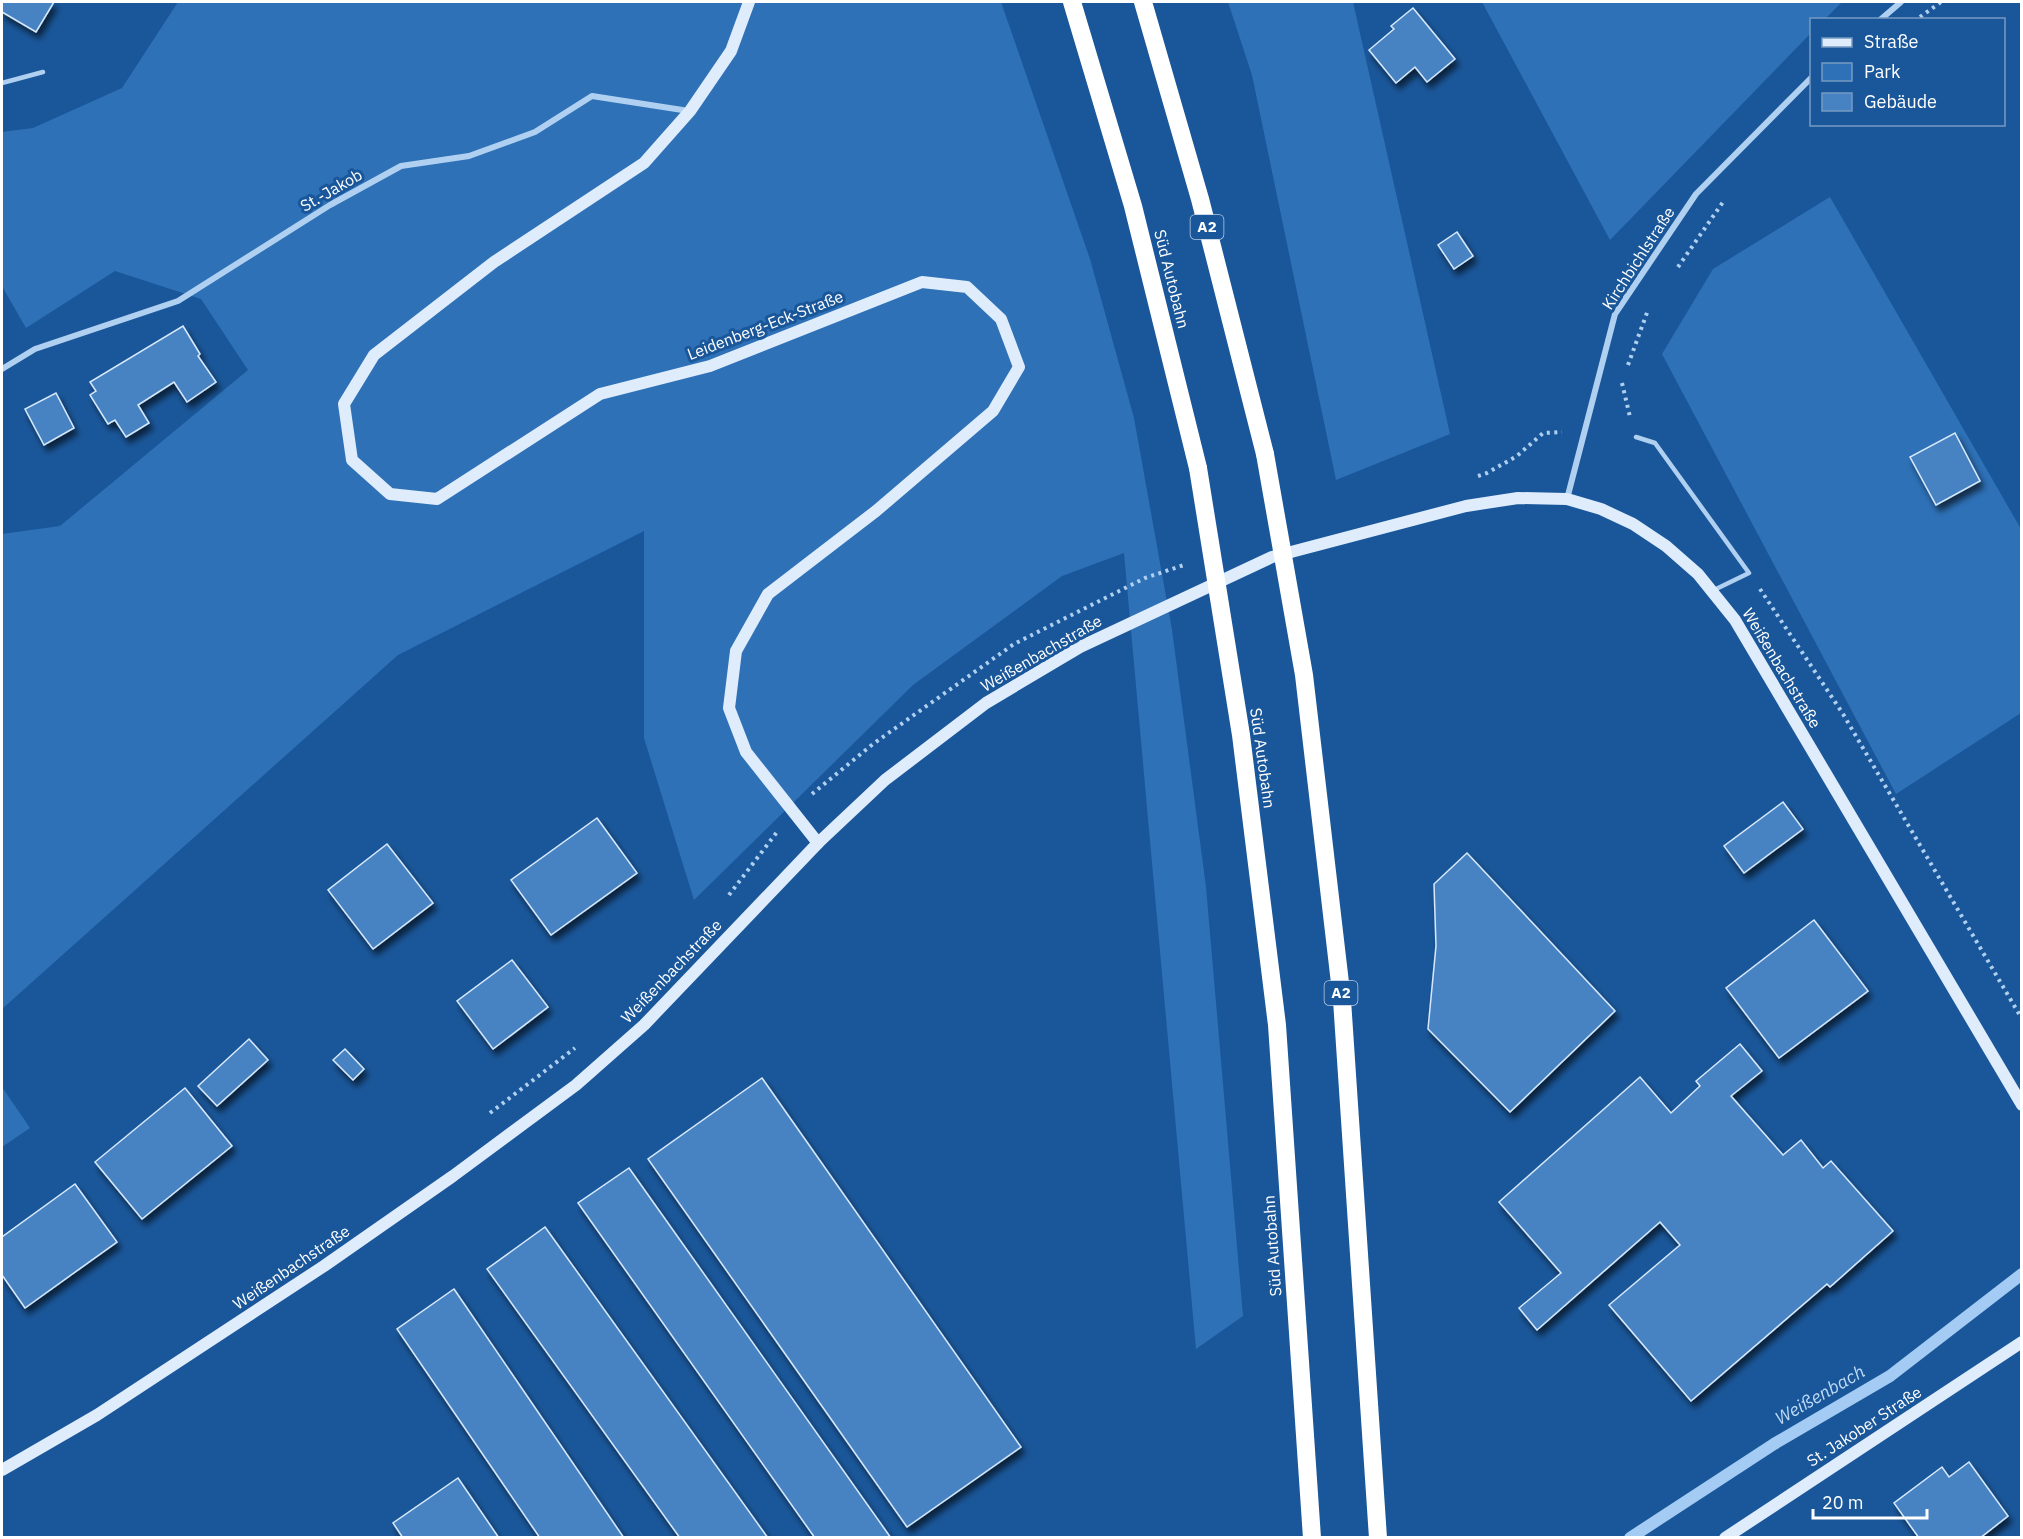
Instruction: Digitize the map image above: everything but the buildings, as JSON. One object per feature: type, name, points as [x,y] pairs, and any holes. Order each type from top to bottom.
[{"type":"highway","name":"Süd Autobahn","points":[[1072,2],[1133,206],[1198,468],[1241,735],[1277,1025],[1312,1538]]},
{"type":"highway","name":"A2","points":[[1143,2],[1200,199],[1265,454],[1304,675],[1342,1000],[1378,1538]]},
{"type":"main road","name":"Leidenberg-Eck-Straße","points":[[749,2],[731,51],[690,111],[644,163],[494,262],[374,355],[344,404],[352,460],[390,494],[437,498],[600,394],[710,366],[922,282],[966,286],[1001,319],[1018,366],[993,411],[876,511],[768,594],[736,651],[729,708],[746,752],[818,843]]},
{"type":"main road","name":"Weißenbachstraße","points":[[2,1470],[97,1415],[324,1266],[453,1176],[576,1085],[644,1025],[818,843],[885,780],[986,703],[1080,647],[1272,557],[1466,506],[1518,498],[1567,499],[1601,509],[1633,524],[1666,546],[1698,574],[1735,620],[2022,1105]]},
{"type":"main road","name":"St. Jakober Straße","points":[[1725,1538],[2022,1342]]},
{"type":"street","points":[[1882,18],[1901,2]]},
{"type":"street","name":"Kirchbichlstraße","points":[[1567,499],[1615,314],[1696,194],[1810,79]]},
{"type":"street","name":"St.-Jakob","points":[[2,369],[35,349],[178,301],[330,205],[401,166],[469,156],[535,132],[592,96],[690,111]]},
{"type":"lane","points":[[2,83],[43,72]]},
{"type":"lane","points":[[1636,437],[1655,443],[1749,573],[1712,591]]},
{"type":"path","points":[[1919,18],[1941,2]]},
{"type":"path","points":[[1674,272],[1730,193]]},
{"type":"path","points":[[1636,437],[1622,383],[1647,311],[1654,301]]},
{"type":"path","points":[[1749,573],[1843,714],[2022,1019]]},
{"type":"green space","points":[[178,2],[1001,2],[1090,259],[1134,418],[1172,630],[1206,887],[1243,1316],[1196,1349],[1124,553],[1062,576],[913,685],[694,900],[644,738],[644,531],[398,655],[2,1009],[2,534],[60,526],[248,370],[201,299],[115,271],[26,328],[2,286],[2,132],[33,128],[122,88]]},
{"type":"green space","points":[[1228,2],[1353,2],[1450,434],[1336,480],[1252,75]]},
{"type":"green space","points":[[1482,2],[1842,2],[1826,18],[1810,18],[1810,34],[1610,240]]},
{"type":"green space","points":[[1830,197],[2021,529],[2021,713],[1896,794],[1662,354],[1713,269]]},
{"type":"green space","points":[[2,1087],[30,1128],[2,1147]]},
{"type":"waterway","name":"Weißenbach","points":[[1630,1538],[1774,1444],[1890,1376],[2022,1274]]}]
